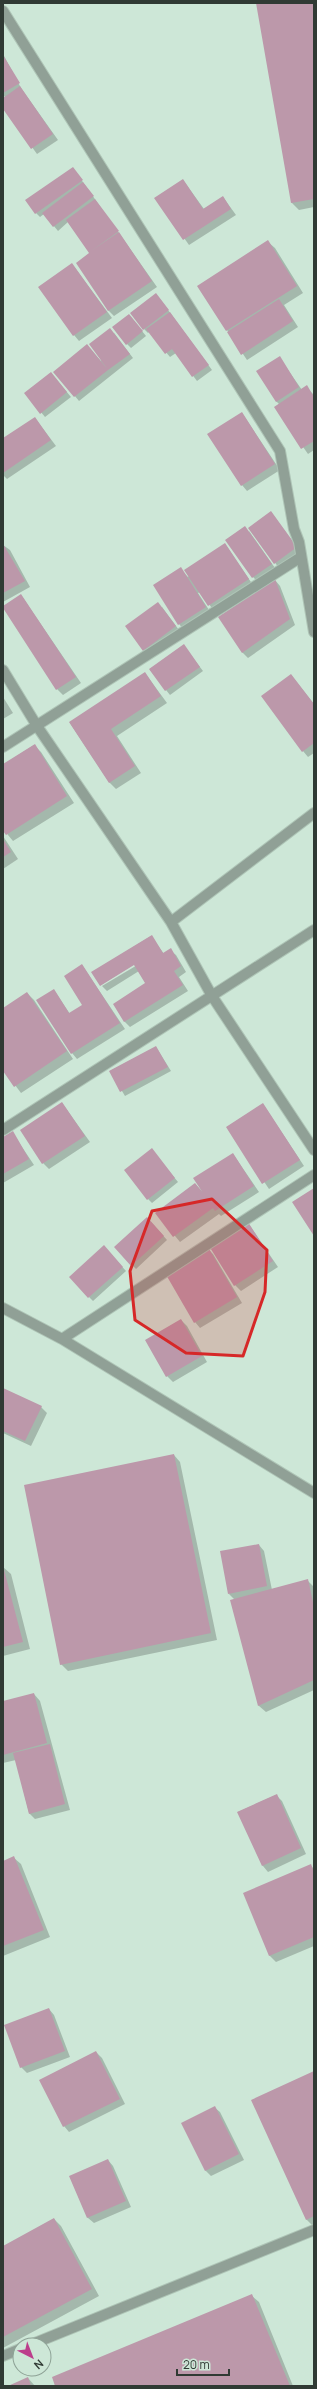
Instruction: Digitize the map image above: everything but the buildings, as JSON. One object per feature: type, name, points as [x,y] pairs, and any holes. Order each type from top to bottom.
[{"type":"street","points":[[3,11],[280,452],[294,529],[299,542],[314,632]]},
{"type":"street","points":[[3,747],[301,557]]},
{"type":"street","points":[[3,670],[37,726],[171,922],[212,996],[314,1150]]},
{"type":"street","points":[[171,922],[314,813]]},
{"type":"street","points":[[3,1130],[314,930]]},
{"type":"street","points":[[62,1340],[314,1175]]},
{"type":"street","points":[[3,1308],[62,1340],[314,1493]]},
{"type":"street","points":[[50,2337],[314,2230]]},
{"type":"highlighted area","points":[[212,1199],[267,1250],[265,1292],[243,1356],[186,1353],[135,1320],[130,1271],[152,1211]]}]
